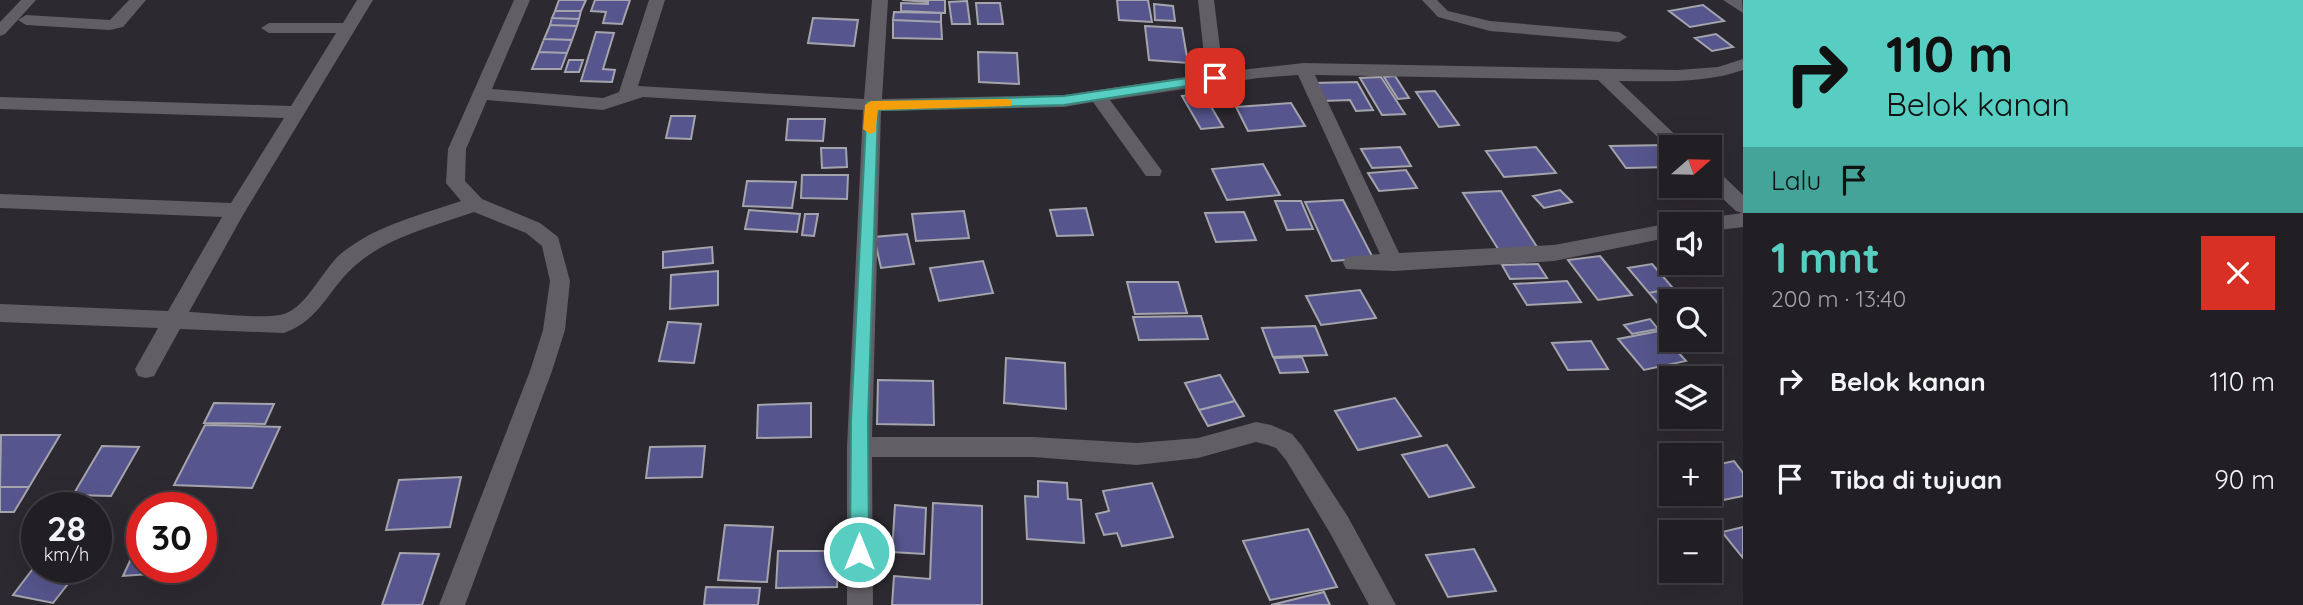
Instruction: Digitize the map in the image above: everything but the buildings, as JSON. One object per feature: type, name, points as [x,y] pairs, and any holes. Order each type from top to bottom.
[{"type":"street","points":[[26,20],[110,26],[117,23],[138,0]]},
{"type":"street","points":[[146,369],[236,210],[365,0]]},
{"type":"street","points":[[452,605],[541,371],[554,330],[560,281],[551,242],[533,228],[475,204],[455,183],[457,149],[522,0]]},
{"type":"street","points":[[480,94],[603,104],[618,102],[627,94],[657,0]]},
{"type":"street","points":[[860,605],[859,447],[871,105],[880,0]]},
{"type":"street","points":[[1206,0],[1215,78]]},
{"type":"street","points":[[1731,0],[1743,8]]},
{"type":"street","points":[[269,28],[348,28]]},
{"type":"street","points":[[627,94],[643,91],[871,105],[1021,103],[1098,96],[1215,78],[1304,69],[1700,75],[1743,64]]},
{"type":"street","points":[[1304,69],[1394,263]]},
{"type":"street","points":[[1603,75],[1666,135]]},
{"type":"street","points":[[1098,96],[1153,171]]},
{"type":"street","points":[[1,105],[296,112]]},
{"type":"street","points":[[1722,186],[1743,206]]},
{"type":"street","points":[[0,201],[236,210]]},
{"type":"street","points":[[0,313],[284,324],[302,316],[314,304],[341,265],[373,242],[475,204]]},
{"type":"street","points":[[1722,222],[1743,220]]},
{"type":"street","points":[[1353,263],[1554,253],[1659,232]]},
{"type":"street","points":[[859,447],[1023,447],[1137,454],[1198,448],[1256,432],[1271,435],[1284,441],[1294,453],[1384,605]]},
{"type":"lane","points":[[0,31],[29,0]]},
{"type":"lane","points":[[1429,0],[1443,14],[1490,26],[1619,37]]},
{"type":"slow traffic","points":[[870,129],[871,105],[1006,103]]},
{"type":"route","points":[[859,552],[859,447],[871,105],[1064,101],[1215,78]]}]
